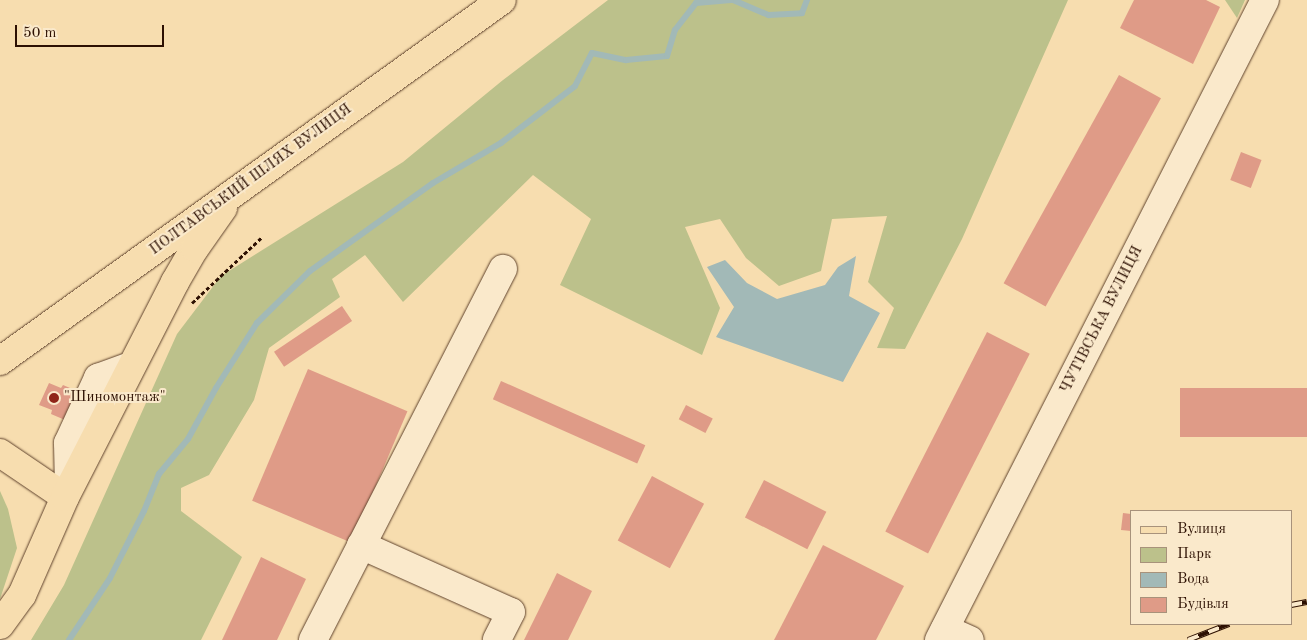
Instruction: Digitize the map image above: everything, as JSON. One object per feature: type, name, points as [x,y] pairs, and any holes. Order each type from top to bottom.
[{"type":"main road","name":"ПОЛТАВСЬКИЙ ШЛЯХ ВУЛИЦЯ","points":[[0,360],[502,0]]},
{"type":"main road","points":[[0,625],[22,595],[67,492],[194,248],[235,191]]},
{"type":"main road","points":[[0,452],[67,492]]},
{"type":"street","name":"ЧУТІВСЬКА ВУЛИЦЯ","points":[[942,635],[1264,0]]},
{"type":"street","points":[[313,640],[503,269]]},
{"type":"street","points":[[361,545],[511,612],[497,640]]},
{"type":"street","points":[[942,635],[970,640]]},
{"type":"green space","points":[[608,0],[1068,0],[962,239],[905,349],[877,348],[894,308],[868,282],[887,216],[832,219],[821,271],[779,286],[746,258],[720,219],[685,227],[720,308],[702,355],[560,285],[591,219],[533,175],[403,302],[365,255],[332,279],[340,297],[269,348],[254,400],[209,475],[181,488],[181,511],[242,557],[201,640],[31,640],[64,585],[177,334],[221,276],[403,162],[503,80]]},
{"type":"green space","points":[[1225,0],[1245,0],[1237,18]]},
{"type":"green space","points":[[0,491],[8,509],[17,548],[0,599]]},
{"type":"water","points":[[856,256],[849,296],[880,313],[843,382],[716,337],[734,307],[707,267],[725,260],[747,283],[777,299],[825,285],[838,267]]},
{"type":"building","points":[[1134,0],[1206,0],[1220,7],[1193,64],[1120,28]]},
{"type":"building","points":[[1119,75],[1161,98],[1046,306],[1004,283]]},
{"type":"building","points":[[1241,152],[1262,160],[1251,188],[1230,180]]},
{"type":"building","points":[[342,306],[352,321],[284,367],[274,352]]},
{"type":"building","points":[[987,332],[1030,354],[928,553],[885,532]]},
{"type":"building","points":[[308,369],[407,411],[352,543],[252,501]]},
{"type":"building","points":[[501,381],[645,445],[637,464],[493,399]]},
{"type":"building","points":[[49,383],[61,388],[63,385],[84,394],[72,423],[51,414],[52,410],[39,405]]},
{"type":"building","points":[[1180,388],[1307,388],[1307,437],[1180,437]]},
{"type":"building","points":[[686,405],[713,419],[705,433],[679,419]]},
{"type":"building","points":[[652,476],[704,504],[670,568],[618,540]]},
{"type":"building","points":[[764,480],[826,512],[807,549],[745,517]]},
{"type":"building","points":[[1123,513],[1130,514],[1130,531],[1121,530]]},
{"type":"building","points":[[823,545],[904,586],[876,640],[774,640]]},
{"type":"building","points":[[261,557],[306,579],[277,640],[222,640]]},
{"type":"building","points":[[557,573],[592,591],[568,640],[524,640]]},
{"type":"waterway","points":[[69,640],[110,578],[144,511],[159,474],[188,439],[216,388],[257,323],[310,271],[433,183],[501,143],[575,86],[592,53],[626,60],[667,56],[675,30],[696,3],[731,0]]},
{"type":"waterway","points":[[733,0],[769,15],[802,13],[807,0]]},
{"type":"railway","points":[[1292,605],[1307,602]]},
{"type":"railway","points":[[1188,640],[1226,625]]},
{"type":"place","name":"\"Шиномонтаж\"","points":[[54,398]]}]
